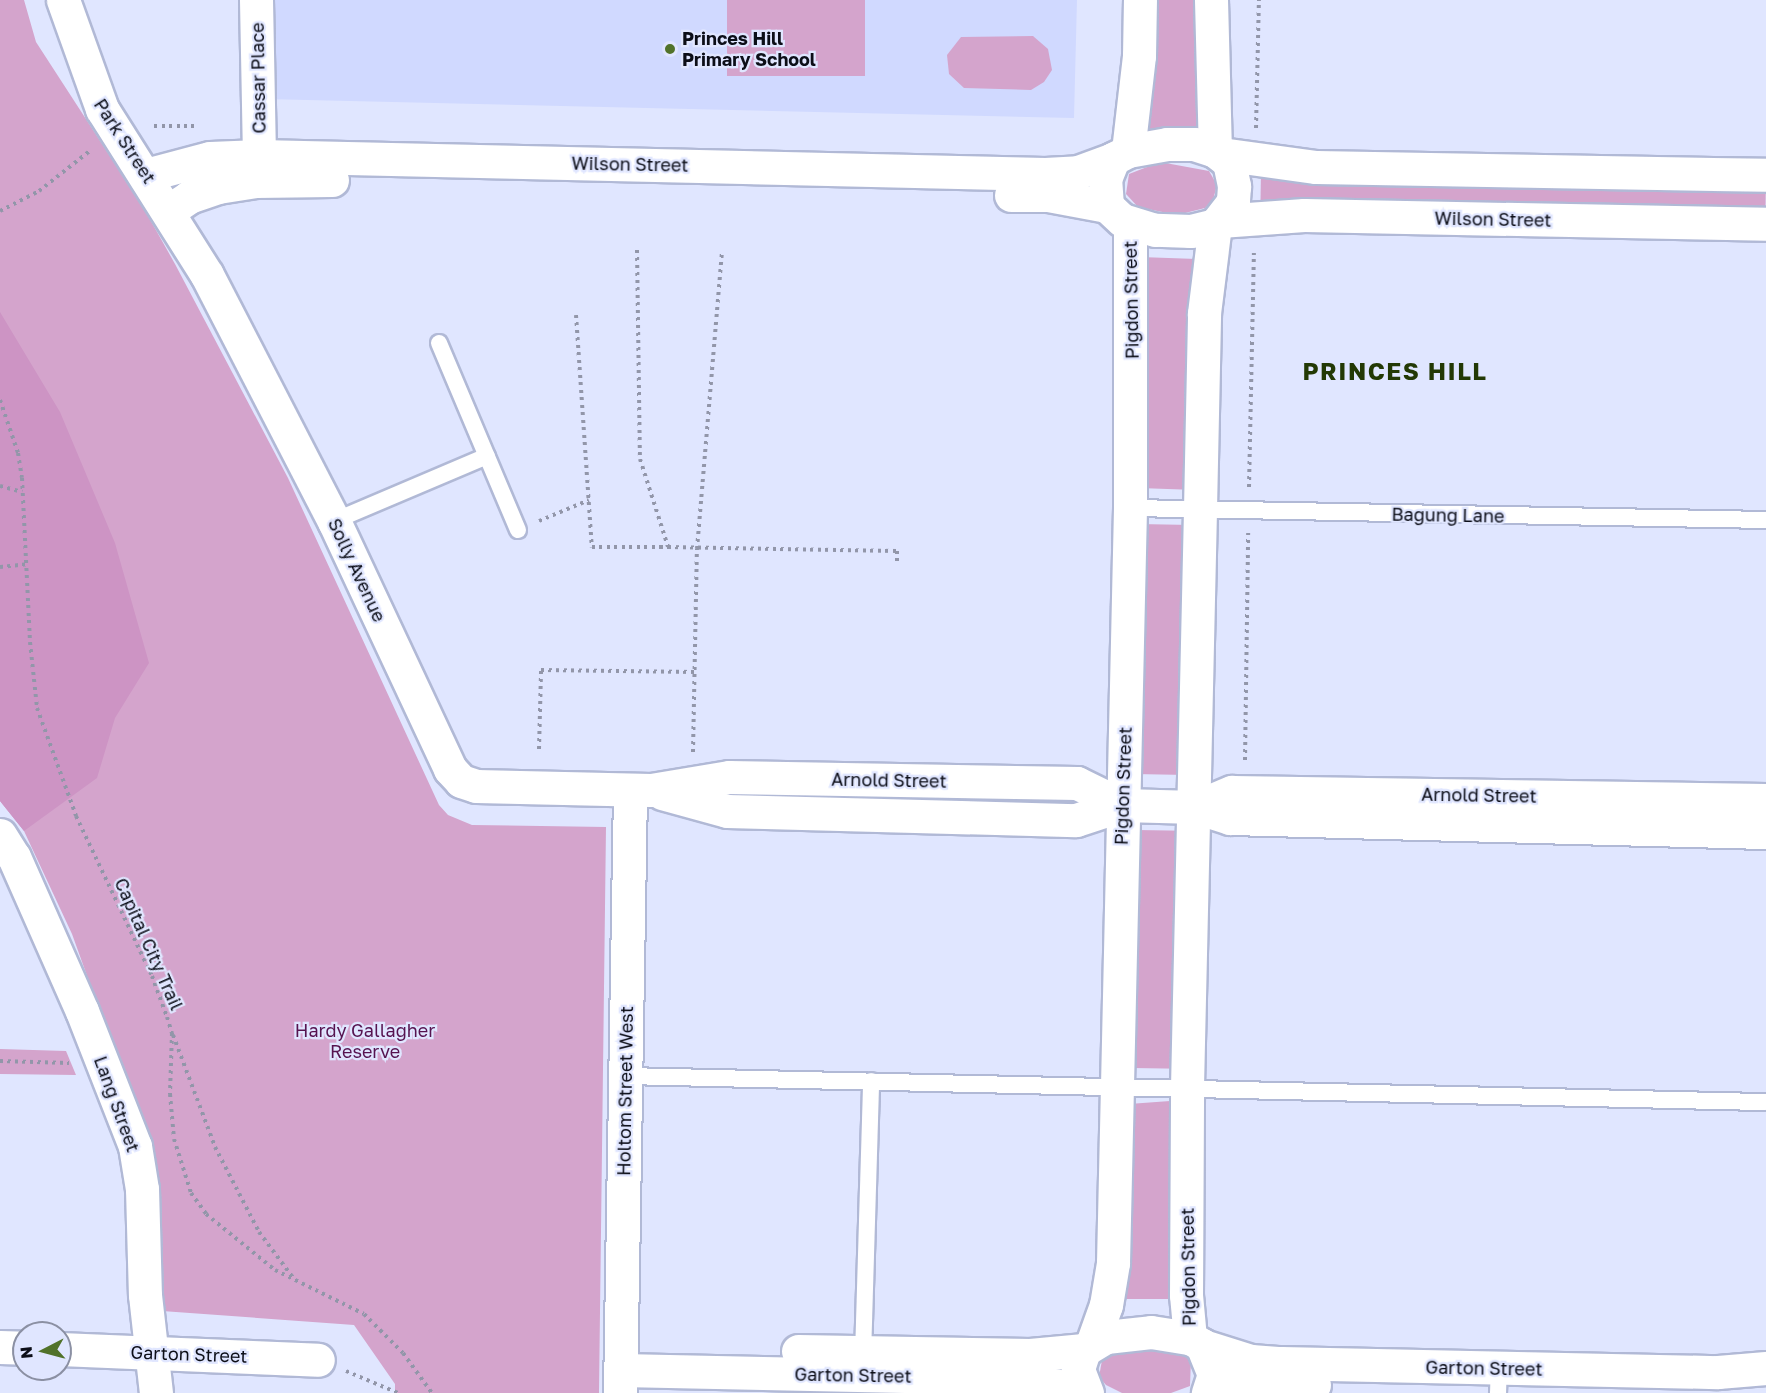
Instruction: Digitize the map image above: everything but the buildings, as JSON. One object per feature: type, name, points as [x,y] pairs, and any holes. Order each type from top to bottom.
[{"type":"street","name":"Park Street","points":[[63,0],[93,91],[114,129],[170,210]]},
{"type":"street","name":"Cassar Place","points":[[256,0],[259,156]]},
{"type":"street","points":[[1140,0],[1139,56],[1120,155],[1104,188],[1118,215],[1166,232],[1218,223],[1235,193],[1232,170],[1218,152],[1211,0]]},
{"type":"street","points":[[1120,155],[1177,143],[1218,152],[1316,167],[1766,175]]},
{"type":"street","name":"Wilson Street","points":[[146,175],[210,158],[259,156],[1045,174],[1078,172],[1120,155]]},
{"type":"street","name":"Wilson Street","points":[[170,210],[189,197],[218,188],[255,181],[311,179],[1048,195],[1118,215]]},
{"type":"street","name":"Solly Avenue","points":[[170,210],[334,521],[450,769],[461,781],[476,786],[641,790]]},
{"type":"street","name":"Pigdon Street","points":[[1086,1392],[1078,1369],[1106,1305],[1113,1263],[1130,508],[1118,215]]},
{"type":"street","name":"Wilson Street","points":[[1218,223],[1304,215],[1766,224]]},
{"type":"street","name":"Pigdon Street","points":[[1209,1393],[1214,1374],[1197,1342],[1186,1295],[1187,1087],[1196,807],[1204,313],[1218,223]]},
{"type":"street","name":"Arnold Street","points":[[641,790],[727,811],[750,812],[1076,820],[1122,805],[1196,807],[1230,818],[1766,832]]},
{"type":"street","name":"Holtom Street West","points":[[631,1370],[641,790]]},
{"type":"street","name":"Arnold Street","points":[[1196,807],[1232,792],[1766,800]]},
{"type":"street","name":"Lang Street","points":[[0,835],[18,868],[103,1064],[140,1167],[150,1352],[156,1393]]},
{"type":"street","name":"Pigdon Street","points":[[1088,1347],[1106,1337],[1151,1332],[1197,1342]]},
{"type":"street","name":"Garton Street","points":[[1197,1342],[1251,1361],[1498,1383],[1672,1393]]},
{"type":"street","name":"Garton Street","points":[[916,1374],[1088,1347]]},
{"type":"street","name":"Garton Street","points":[[72,1349],[318,1359]]},
{"type":"street","name":"Garton Street","points":[[631,1370],[863,1364],[916,1374],[1032,1380],[1086,1392]]},
{"type":"street","name":"Garton Street","points":[[1209,1393],[1281,1385],[1498,1383],[1766,1368]]},
{"type":"lane","points":[[439,343],[518,530]]},
{"type":"lane","points":[[334,521],[487,456]]},
{"type":"lane","name":"Bagung Lane","points":[[1130,508],[1766,520]]},
{"type":"lane","points":[[636,1076],[1766,1102]]},
{"type":"lane","points":[[863,1364],[871,1081]]},
{"type":"path","points":[[1256,128],[1259,0]]},
{"type":"path","points":[[0,212],[39,191],[114,129]]},
{"type":"path","points":[[637,250],[640,459],[668,547]]},
{"type":"path","points":[[693,752],[697,549],[722,254]]},
{"type":"path","points":[[576,315],[592,547],[897,551],[897,561]]},
{"type":"path","name":"Capital City Trail","points":[[0,400],[18,453],[23,492],[32,675],[44,733],[76,816],[152,976],[172,1033],[171,1118],[191,1193],[232,1236],[296,1282],[344,1301],[364,1314],[403,1353],[432,1393]]},
{"type":"path","points":[[0,486],[23,492]]},
{"type":"path","points":[[518,530],[589,500]]},
{"type":"path","points":[[0,567],[27,564]]},
{"type":"path","points":[[539,749],[541,670],[696,672]]},
{"type":"path","points":[[172,1033],[215,1147],[259,1232],[296,1282]]},
{"type":"path","points":[[0,1061],[103,1064]]},
{"type":"path","points":[[318,1359],[398,1393]]},
{"type":"shaded area","name":"Princes Hill Primary School","points":[[266,0],[1077,0],[1074,118],[264,99]]},
{"type":"shaded area","points":[[0,312],[60,412],[115,543],[149,663],[115,718],[97,778],[24,831],[0,801]]},
{"type":"green space","name":"Hardy Gallagher Reserve","points":[[0,0],[24,0],[36,42],[143,207],[175,264],[288,478],[439,805],[448,815],[472,825],[606,827],[599,1393],[395,1393],[395,1384],[354,1325],[162,1311],[160,1221],[149,1148],[72,934],[24,831],[0,801]]},
{"type":"green space","points":[[727,0],[865,0],[865,76],[727,76]]},
{"type":"green space","points":[[1147,0],[1203,0],[1206,136],[1139,134]]},
{"type":"green space","points":[[1033,36],[1048,49],[1052,70],[1044,82],[1031,90],[964,88],[949,74],[947,55],[961,37]]},
{"type":"green space","points":[[1160,162],[1209,171],[1217,185],[1213,200],[1205,208],[1177,215],[1138,207],[1126,194],[1129,174]]},
{"type":"green space","points":[[1261,172],[1766,181],[1765,215],[1260,206]]},
{"type":"green space","points":[[1140,257],[1204,259],[1196,490],[1132,488]]},
{"type":"green space","points":[[1138,524],[1192,525],[1188,775],[1134,774]]},
{"type":"green space","points":[[1136,830],[1185,831],[1181,1069],[1132,1068]]},
{"type":"green space","points":[[0,1049],[66,1051],[76,1075],[0,1074]]},
{"type":"green space","points":[[1170,1101],[1174,1104],[1177,1299],[1117,1299],[1129,1104]]},
{"type":"green space","points":[[1133,1346],[1184,1353],[1191,1359],[1190,1386],[1171,1393],[1122,1393],[1106,1385],[1099,1377],[1102,1360],[1112,1352]]},
{"type":"place","name":"Princes Hill Primary School","points":[[670,49]]},
{"type":"district","name":"PRINCES HILL","points":[[1395,371]]}]
